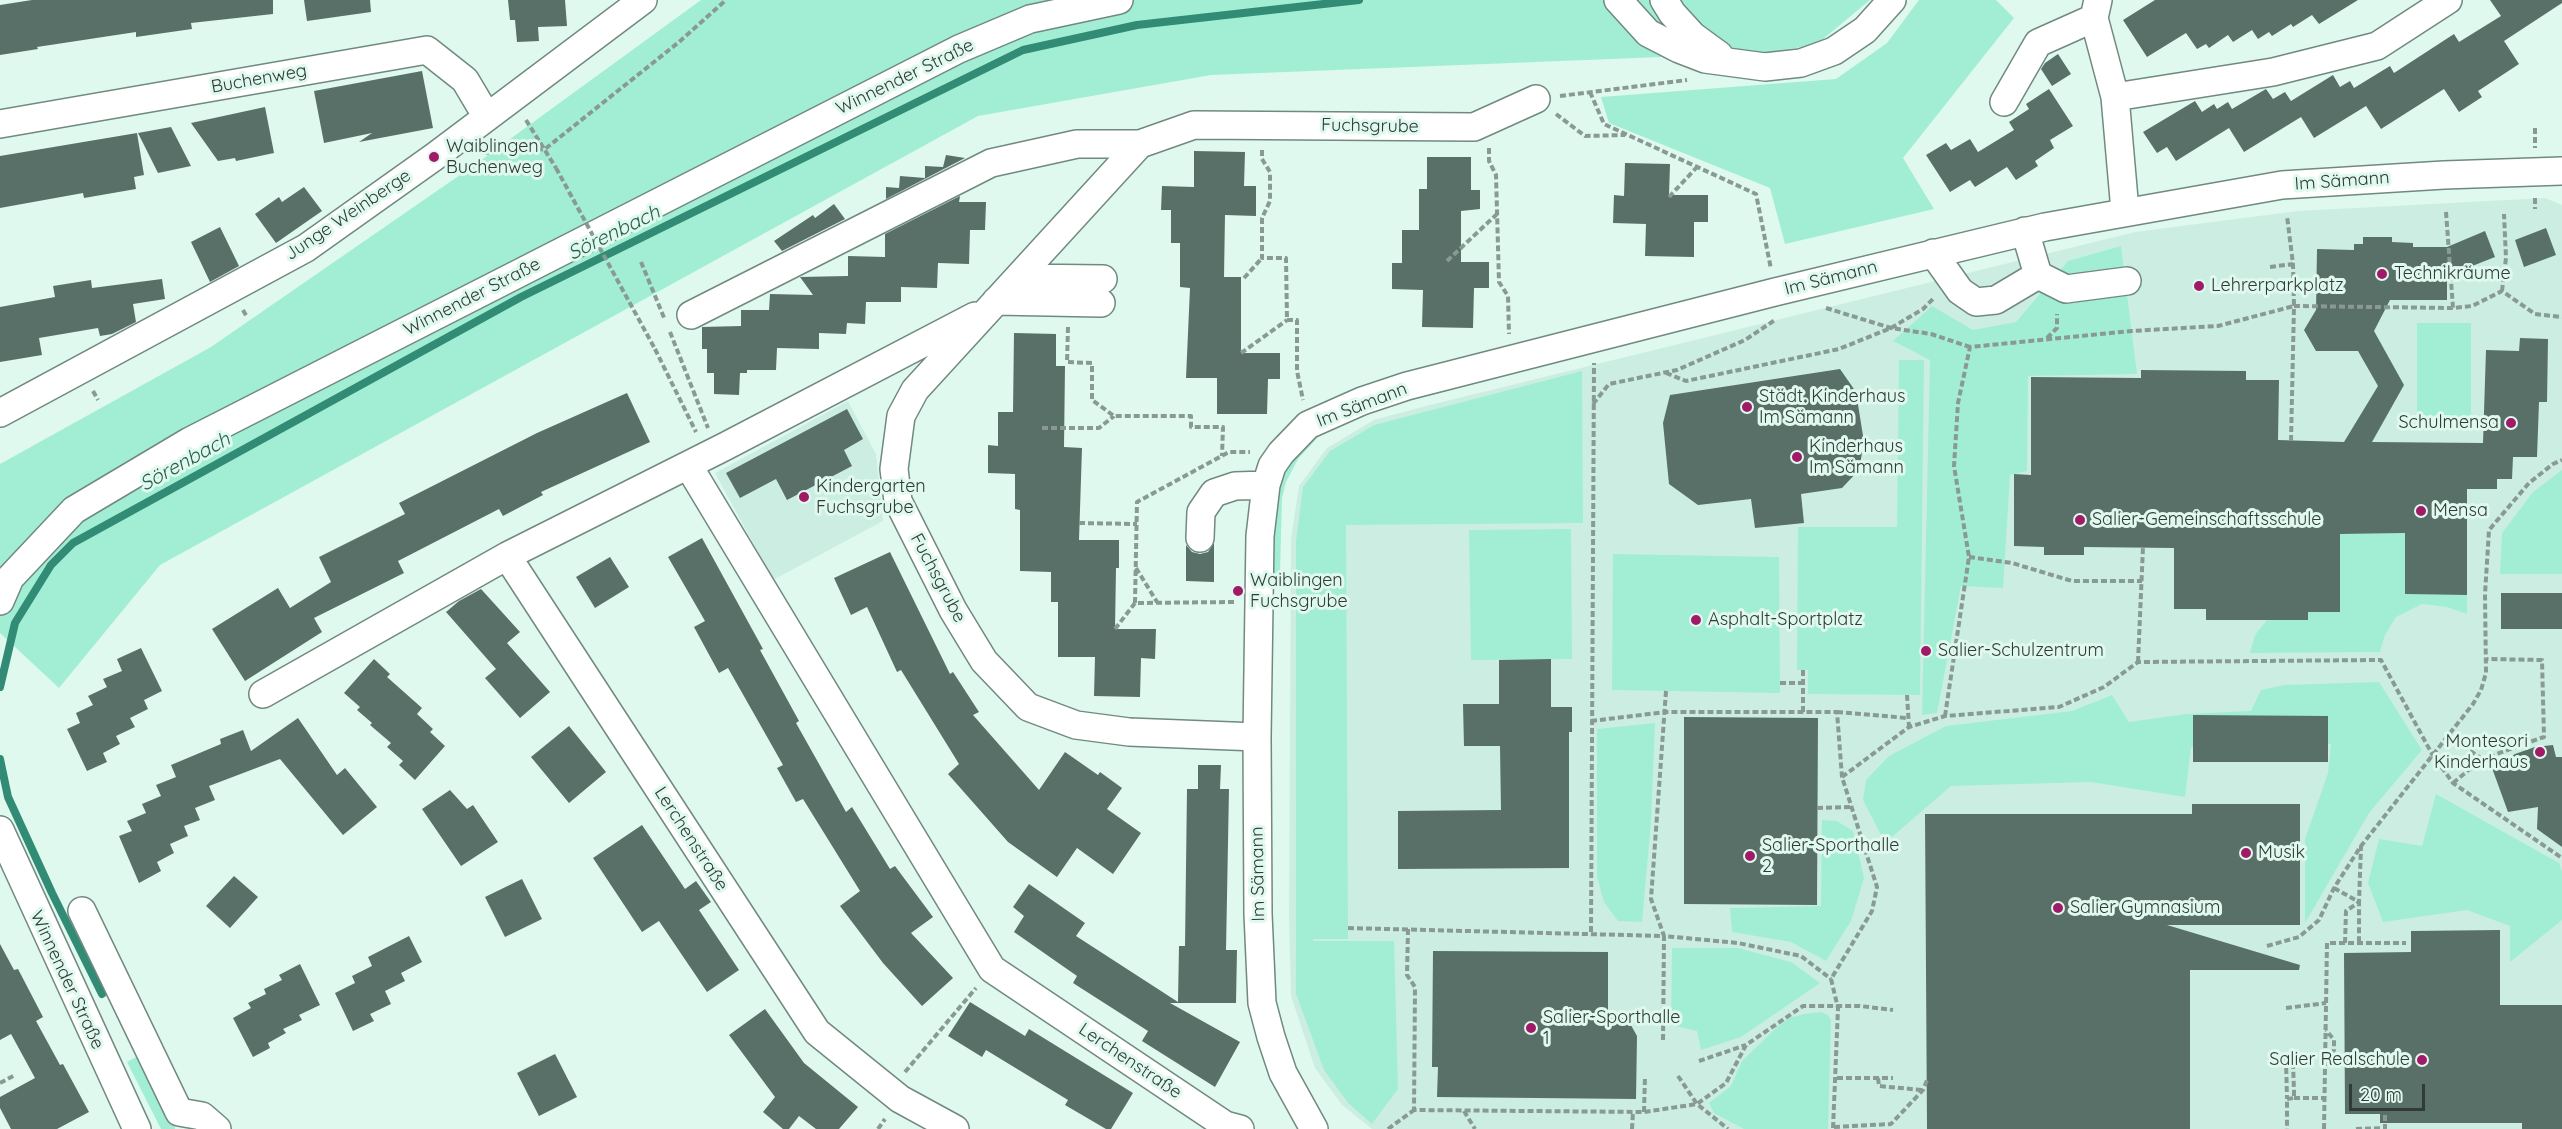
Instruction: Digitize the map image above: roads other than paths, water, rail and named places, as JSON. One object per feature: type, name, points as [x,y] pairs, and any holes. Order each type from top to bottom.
[{"type":"street","name":"Junge Weinberge","points":[[0,413],[306,248],[643,0]]},
{"type":"street","name":"Winnender Straße","points":[[0,601],[10,578],[74,510],[190,441],[959,49],[1030,19],[1119,0]]},
{"type":"street","points":[[1618,0],[1648,33],[1679,50],[1705,59],[1765,67],[1801,63],[1834,51],[1866,30],[1892,0]]},
{"type":"street","points":[[1664,0],[1672,13],[1693,36],[1729,63]]},
{"type":"street","points":[[2115,97],[2273,72],[2377,46],[2443,1]]},
{"type":"street","points":[[2004,102],[2038,43],[2096,9],[2115,97],[2125,211]]},
{"type":"street","name":"Buchenweg","points":[[0,124],[427,50],[465,80],[487,117]]},
{"type":"street","name":"Fuchsgrube","points":[[691,315],[991,164],[1077,144],[1140,144],[1194,125],[1474,128],[1536,99]]},
{"type":"street","name":"Fuchsgrube","points":[[1140,144],[915,390],[901,416],[894,469],[898,501],[953,610],[984,661],[1028,707],[1076,725],[1130,732],[1257,737]]},
{"type":"street","name":"Im Sämann","points":[[1314,1129],[1283,1073],[1262,1002],[1258,914],[1257,737],[1260,536],[1266,485],[1272,466],[1281,453],[1308,425],[1362,401],[1510,359],[2025,231],[2125,211],[2282,185],[2444,174],[2562,171]]},
{"type":"street","points":[[2025,231],[2038,274],[2066,289],[2127,281]]},
{"type":"street","points":[[1933,253],[1960,291],[1976,302],[1996,300],[2038,274]]},
{"type":"street","points":[[263,694],[507,556],[994,304],[1102,291],[1018,278]]},
{"type":"street","name":"Lerchenstraße","points":[[704,456],[992,969],[1225,1125],[1240,1129]]},
{"type":"street","points":[[1200,538],[1200,512],[1214,493],[1235,486],[1266,485]]},
{"type":"street","name":"Lerchenstraße","points":[[507,556],[817,1032],[900,1099],[955,1129]]},
{"type":"street","name":"Winnender Straße","points":[[0,830],[127,1125]]},
{"type":"street","points":[[82,911],[179,1112],[202,1116],[217,1129]]},
{"type":"waterway","name":"Sörenbach","points":[[0,687],[15,623],[51,565],[73,543],[521,297],[1023,50],[1137,25],[1359,0]]},
{"type":"waterway","name":"Sörenbach","points":[[0,759],[8,797],[102,994]]},
{"type":"place","name":"Waiblingen Buchenweg","points":[[434,157]]},
{"type":"place","name":"Technikräume","points":[[2382,274]]},
{"type":"place","name":"Lehrerparkplatz","points":[[2199,286]]},
{"type":"place","name":"Städt. Kinderhaus Im Sämann","points":[[1747,407]]},
{"type":"place","name":"Schulmensa","points":[[2511,423]]},
{"type":"place","name":"Kinderhaus Im Sämann","points":[[1797,457]]},
{"type":"place","name":"Kindergarten Fuchsgrube","points":[[804,497]]},
{"type":"place","name":"Mensa","points":[[2421,511]]},
{"type":"place","name":"Salier-Gemeinschaftsschule","points":[[2080,520]]},
{"type":"place","name":"Waiblingen Fuchsgrube","points":[[1238,591]]},
{"type":"place","name":"Asphalt-Sportplatz","points":[[1696,620]]},
{"type":"place","name":"Salier-Schulzentrum","points":[[1926,651]]},
{"type":"place","name":"Montesori Kinderhaus","points":[[2540,752]]},
{"type":"place","name":"Musik","points":[[2246,853]]},
{"type":"place","name":"Salier-Sporthalle 2","points":[[1750,856]]},
{"type":"place","name":"Salier Gymnasium","points":[[2058,908]]},
{"type":"place","name":"Salier-Sporthalle 1","points":[[1531,1028]]},
{"type":"place","name":"Salier Realschule","points":[[2422,1060]]}]
